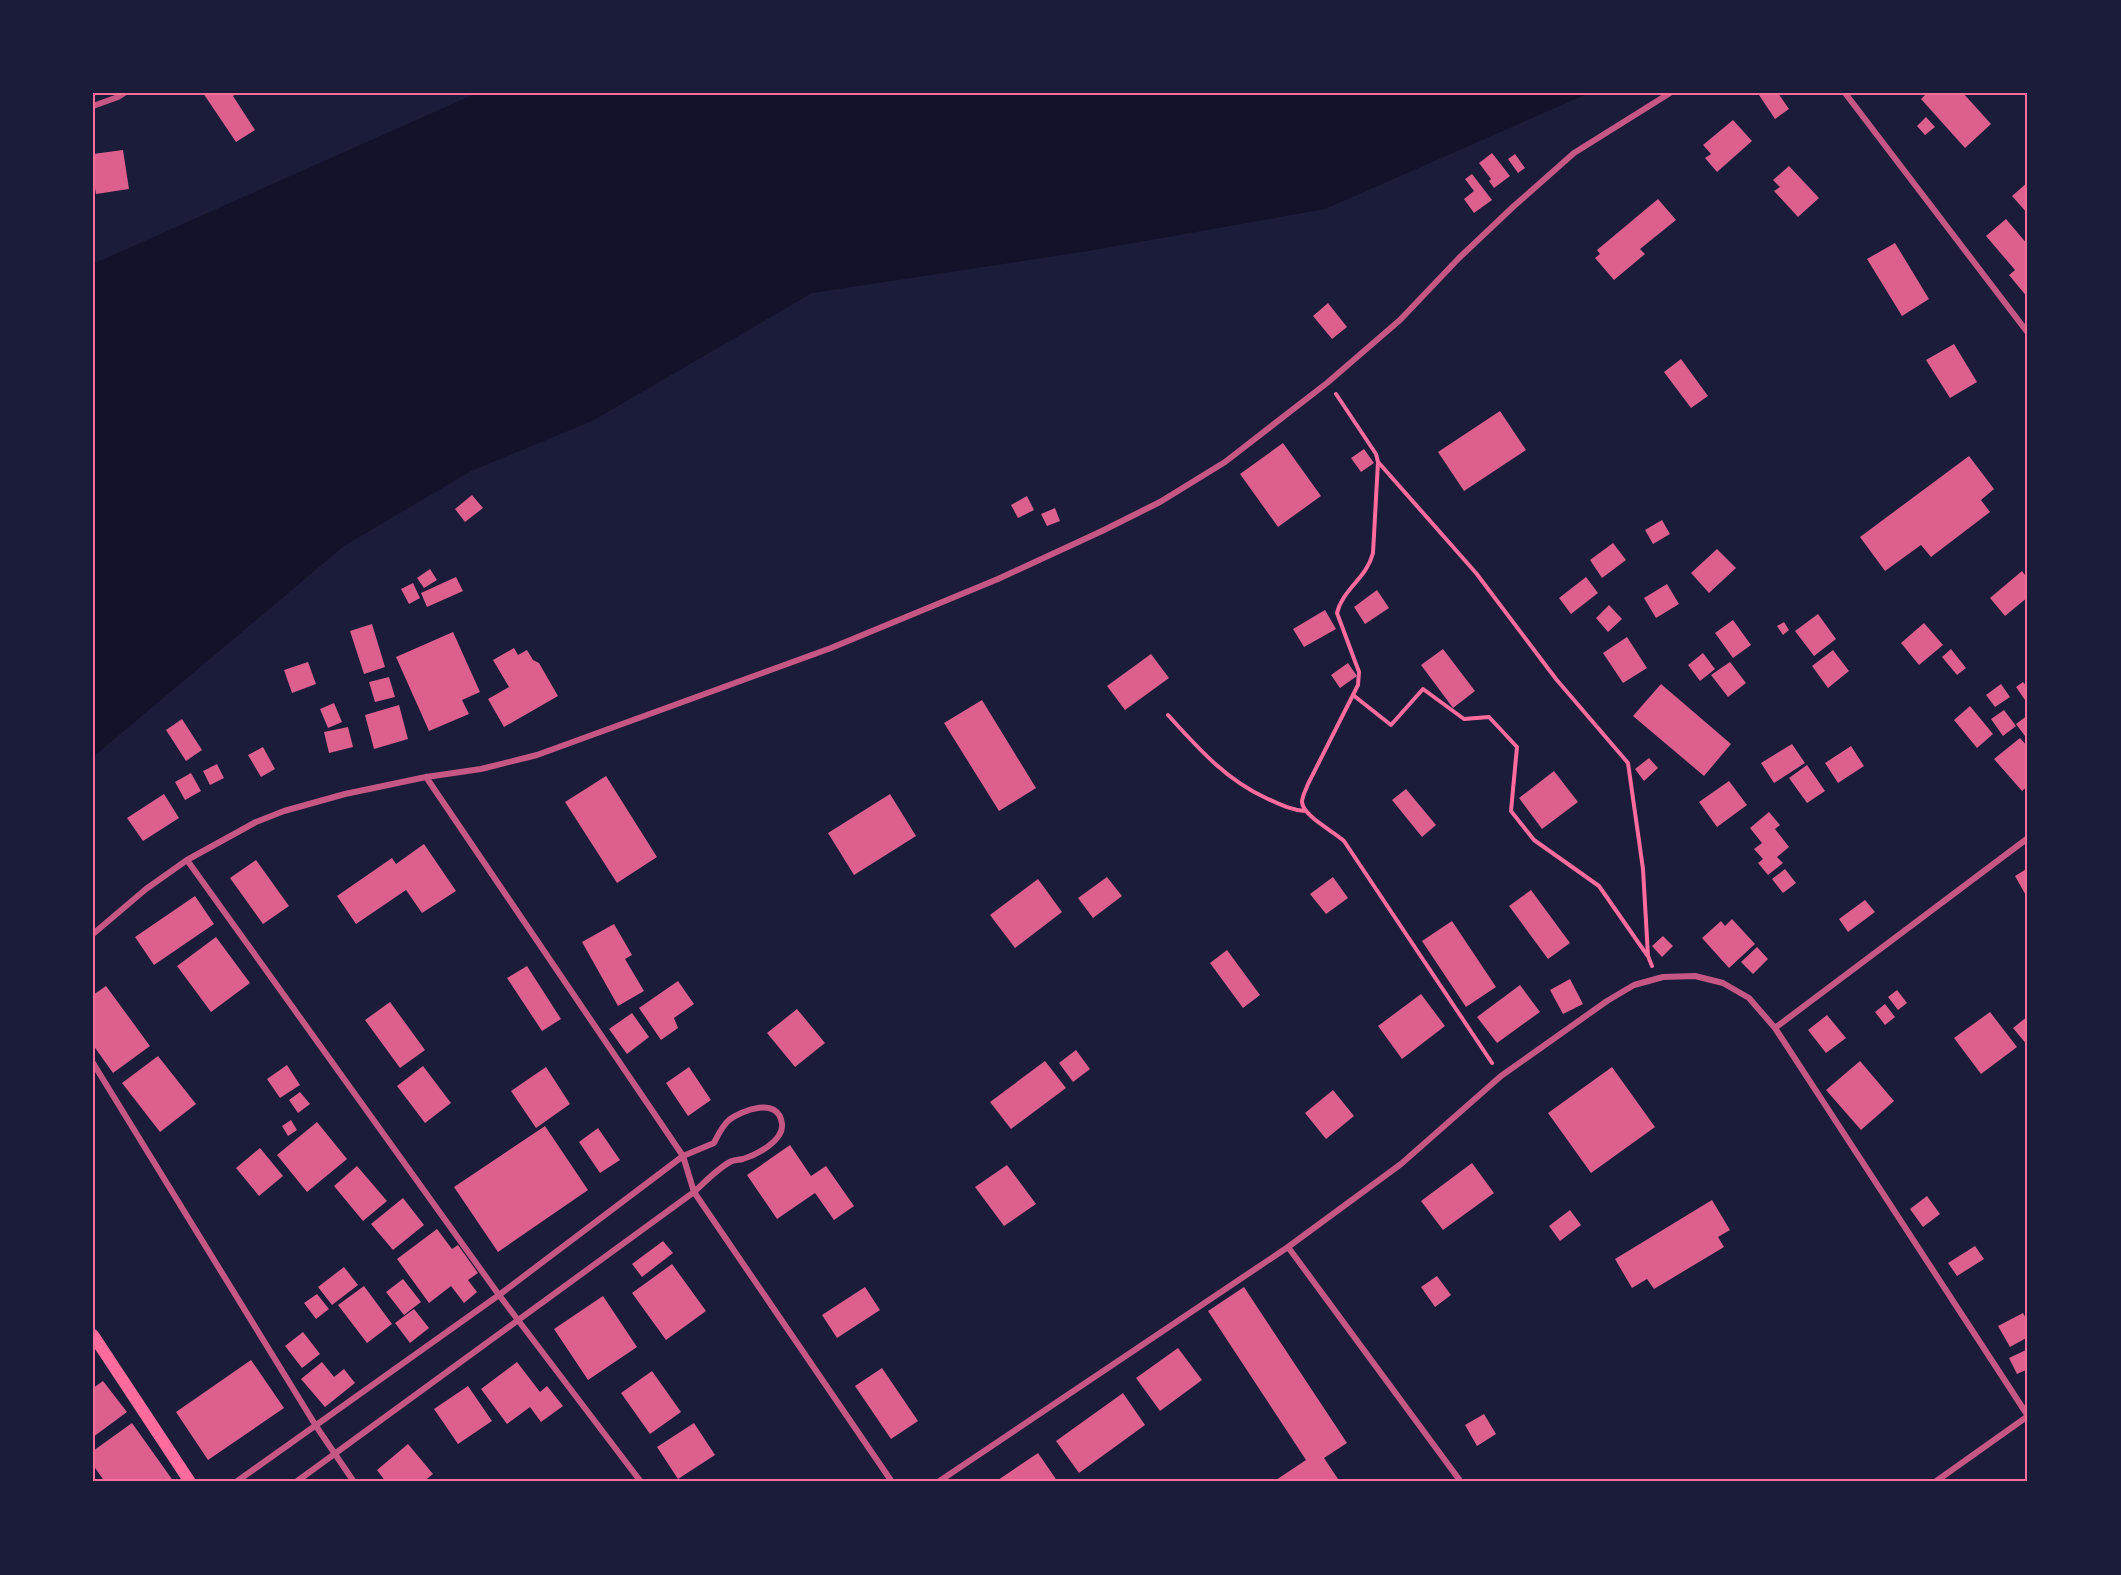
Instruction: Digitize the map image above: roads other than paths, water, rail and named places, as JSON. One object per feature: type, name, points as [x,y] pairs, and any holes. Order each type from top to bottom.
[{"type":"main road","points":[[93,1335],[190,1482]]},
{"type":"street","points":[[93,106],[123,93]]},
{"type":"street","points":[[93,934],[146,889],[187,860],[256,822],[284,811],[345,794],[426,777],[481,769],[537,755],[831,648],[998,579],[1102,531],[1195,481],[1265,432],[1327,383],[1400,320],[1459,258],[1574,153],[1670,93]]},
{"type":"street","points":[[1845,93],[2028,333]]},
{"type":"street","points":[[426,777],[683,1156],[694,1192],[892,1482]]},
{"type":"street","points":[[1775,1028],[2028,838]]},
{"type":"street","points":[[187,860],[499,1295],[641,1482]]},
{"type":"street","points":[[938,1482],[1288,1247],[1401,1164],[1501,1076],[1607,1001],[1634,985],[1657,979],[1695,976],[1723,983],[1749,998],[1775,1028],[2028,1416],[1935,1482]]},
{"type":"street","points":[[93,1063],[316,1426],[354,1482]]},
{"type":"street","points":[[236,1482],[499,1295],[683,1156],[714,1143],[719,1131],[728,1121],[750,1109],[764,1107],[776,1112],[782,1123],[772,1143],[750,1156],[731,1161],[694,1192],[296,1482]]},
{"type":"street","points":[[1288,1247],[1461,1482]]}]
